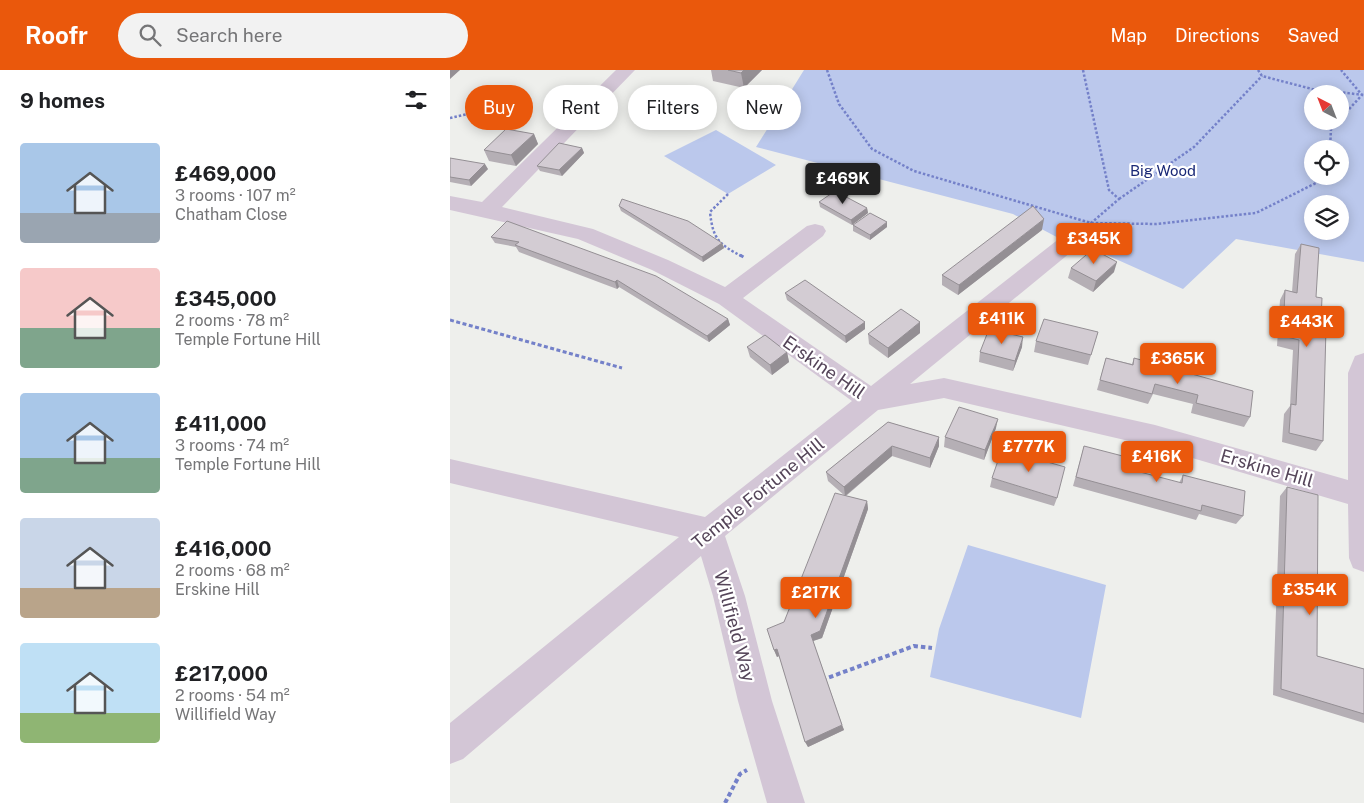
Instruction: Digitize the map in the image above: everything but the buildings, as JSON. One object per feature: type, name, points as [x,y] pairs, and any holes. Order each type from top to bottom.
[{"type":"street","points":[[487,210],[626,70]]},
{"type":"street","name":"Erskine Hill","points":[[450,203],[585,234],[660,265],[727,298],[872,401],[944,388],[1154,436],[1362,496]]},
{"type":"street","points":[[727,298],[815,231]]},
{"type":"street","name":"Temple Fortune Hill","points":[[450,746],[709,531],[1068,243]]},
{"type":"street","points":[[1364,363],[1361,373],[1364,558]]},
{"type":"street","points":[[450,471],[709,531]]},
{"type":"street","name":"Willifield Way","points":[[709,531],[786,803]]},
{"type":"path","points":[[827,70],[838,104],[872,149],[914,171],[1091,223],[1156,224],[1256,213],[1312,185]]},
{"type":"path","points":[[1083,70],[1110,190],[1120,200]]},
{"type":"path","points":[[1258,70],[1262,76],[1312,89],[1363,95]]},
{"type":"path","points":[[1341,70],[1363,95]]},
{"type":"path","points":[[1068,243],[1120,200],[1194,147],[1262,76]]},
{"type":"path","points":[[1349,110],[1363,95]]},
{"type":"path","points":[[450,118],[465,115]]},
{"type":"path","points":[[728,194],[710,212],[712,232],[718,244],[766,269]]},
{"type":"path","points":[[450,320],[622,368]]},
{"type":"path","points":[[815,683],[914,646],[932,648]]},
{"type":"path","points":[[725,803],[740,774],[772,756]]},
{"type":"green space","name":"Big Wood","points":[[804,70],[1364,70],[1364,262],[1236,239],[1183,289],[1091,248],[1068,243],[1013,214],[756,147],[767,130],[801,130],[801,85],[795,85]]},
{"type":"green space","points":[[716,130],[776,165],[728,194],[664,156]]},
{"type":"green space","points":[[968,545],[1106,585],[1081,718],[930,677],[939,629]]}]
